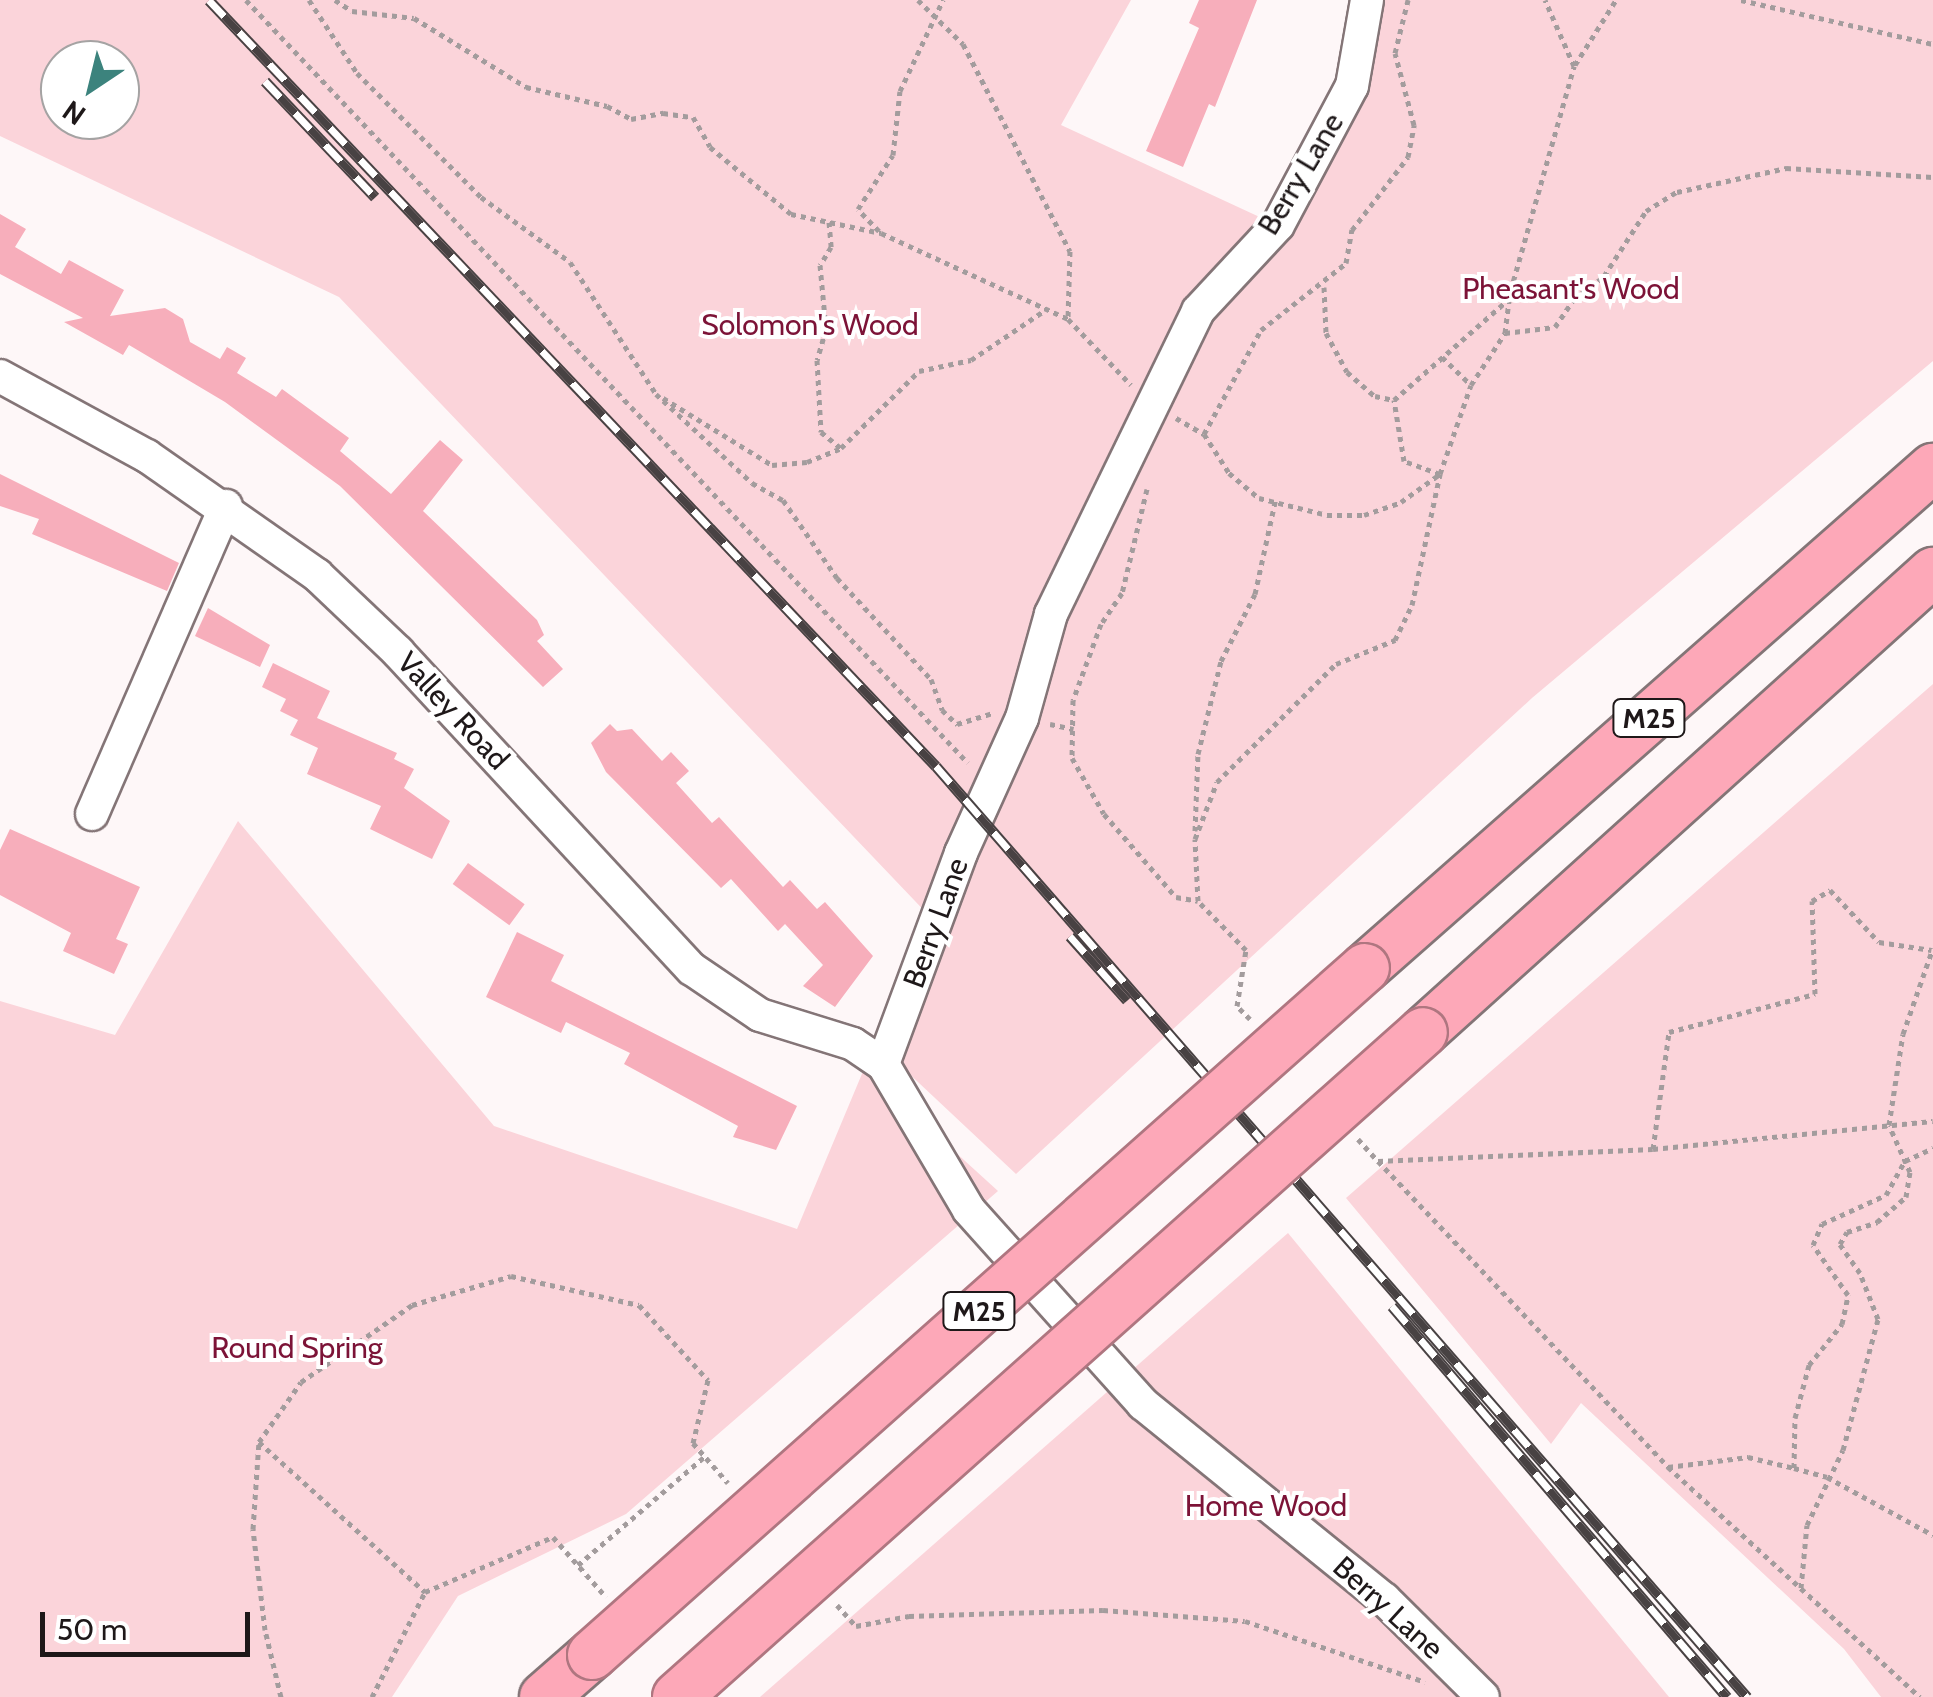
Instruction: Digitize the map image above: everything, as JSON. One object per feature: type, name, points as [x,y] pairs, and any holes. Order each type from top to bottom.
[{"type":"highway","name":"M25","points":[[544,1697],[1933,468]]},
{"type":"highway","name":"M25","points":[[677,1697],[1933,572]]},
{"type":"street","name":"Berry Lane","points":[[1367,0],[1352,86],[1278,225],[1198,311],[1052,614],[1022,718],[990,787],[883,1064],[968,1210],[1143,1404],[1384,1598],[1482,1697]]},
{"type":"street","name":"Valley Road","points":[[0,376],[226,506],[318,575],[398,652],[692,969],[764,1018],[853,1044],[883,1064]]},
{"type":"street","points":[[92,814],[226,506]]},
{"type":"path","points":[[246,0],[990,787]]},
{"type":"path","points":[[309,0],[357,73],[480,197],[570,262],[656,394],[752,482],[783,500],[837,578],[931,678],[942,710],[957,724],[1003,710]]},
{"type":"path","points":[[335,0],[352,10],[414,18],[526,87],[607,106],[630,119],[663,113],[692,117],[710,147],[791,214],[880,234],[1048,308],[1068,319],[1150,405],[1204,434],[1229,473],[1259,498],[1276,498],[1327,515],[1364,515],[1400,502],[1440,474]]},
{"type":"path","points":[[918,0],[964,44],[1000,107],[1070,252],[1068,319]]},
{"type":"path","points":[[880,234],[858,208],[893,155],[900,92],[943,0]]},
{"type":"path","points":[[1204,434],[1261,330],[1324,285],[1346,263],[1352,230],[1408,158],[1414,124],[1396,53],[1408,0]]},
{"type":"path","points":[[1545,0],[1574,66]]},
{"type":"path","points":[[1394,400],[1508,300],[1574,66],[1616,0]]},
{"type":"path","points":[[1741,0],[1933,44]]},
{"type":"path","points":[[1505,332],[1555,327],[1574,299],[1604,276],[1646,210],[1676,192],[1786,168],[1933,177]]},
{"type":"path","points":[[829,222],[831,247],[820,265],[826,329],[817,360],[820,432],[841,448]]},
{"type":"path","points":[[1324,285],[1326,333],[1346,372],[1374,396],[1394,400]]},
{"type":"path","points":[[1195,840],[1216,782],[1336,664],[1395,640],[1412,605],[1440,474],[1471,385],[1505,332],[1511,289]]},
{"type":"path","points":[[656,394],[772,464],[807,462],[841,448],[920,371],[971,360],[1048,308]]},
{"type":"path","points":[[1442,358],[1471,385]]},
{"type":"path","points":[[1394,400],[1404,461],[1440,474]]},
{"type":"path","points":[[1148,485],[1122,592],[1101,624],[1073,700],[1072,758],[1104,814],[1176,897],[1198,901],[1246,950],[1237,1006],[1263,1034]]},
{"type":"path","points":[[1198,901],[1198,754],[1221,661],[1255,594],[1276,498]]},
{"type":"path","points":[[1653,1149],[1669,1032],[1814,994],[1812,901],[1830,890],[1879,942],[1933,949],[1903,1034],[1890,1125],[1905,1161],[1906,1197],[1877,1222],[1847,1232],[1840,1244],[1860,1273],[1878,1318],[1843,1450],[1826,1476],[1807,1525],[1801,1588]]},
{"type":"path","points":[[1378,1161],[1653,1149],[1933,1120]]},
{"type":"path","points":[[1352,1133],[1668,1467],[1920,1697]]},
{"type":"path","points":[[1794,1468],[1795,1418],[1809,1364],[1842,1324],[1848,1295],[1812,1246],[1822,1224],[1886,1195],[1905,1161],[1933,1148]]},
{"type":"path","points":[[282,1697],[265,1630],[253,1529],[260,1442],[300,1382],[412,1305],[511,1276],[639,1305],[708,1380],[693,1443],[742,1498]]},
{"type":"path","points":[[260,1442],[426,1592]]},
{"type":"path","points":[[578,1565],[705,1456]]},
{"type":"path","points":[[1668,1467],[1748,1457],[1826,1476],[1933,1535]]},
{"type":"path","points":[[372,1697],[426,1592],[553,1537],[616,1609]]},
{"type":"path","points":[[827,1593],[856,1626],[909,1616],[1103,1610],[1245,1621],[1427,1683]]},
{"type":"green space","points":[[0,0],[1131,0],[1061,125],[1277,225],[1375,0],[1933,0],[1933,361],[1532,698],[1016,1174],[887,1053],[935,922],[339,297],[0,136]]},
{"type":"green space","points":[[1933,684],[1933,1697],[1881,1697],[1844,1649],[1581,1403],[1551,1444],[1346,1198]]},
{"type":"green space","name":"Round Spring","points":[[238,821],[494,1126],[797,1229],[864,1069],[998,1191],[626,1514],[458,1596],[392,1697],[0,1697],[0,1001],[115,1035]]},
{"type":"green space","name":"Home Wood","points":[[1288,1233],[1669,1697],[760,1697]]},
{"type":"building","points":[[1199,0],[1257,0],[1215,107],[1209,104],[1183,167],[1146,151],[1199,28],[1189,23]]},
{"type":"building","points":[[0,214],[26,229],[15,247],[61,274],[69,260],[124,290],[110,316],[165,308],[183,319],[190,342],[220,359],[227,347],[246,358],[237,373],[276,397],[282,389],[349,438],[340,451],[391,494],[440,440],[463,460],[423,511],[537,620],[544,635],[537,641],[563,669],[543,687],[340,486],[225,402],[129,345],[123,355],[64,322],[83,318],[0,274]]},
{"type":"building","points":[[0,474],[179,563],[167,591],[32,534],[39,519],[0,506]]},
{"type":"building","points":[[208,608],[270,645],[260,667],[195,636]]},
{"type":"building","points":[[273,663],[330,691],[317,718],[397,753],[394,759],[414,769],[404,788],[450,821],[432,859],[370,829],[381,806],[307,774],[318,748],[290,735],[298,720],[280,711],[286,699],[262,687]]},
{"type":"building","points":[[610,724],[617,731],[632,729],[662,761],[671,752],[689,771],[676,783],[712,823],[719,817],[783,887],[790,880],[817,909],[825,902],[873,956],[835,1007],[803,986],[823,965],[785,924],[778,931],[731,879],[721,888],[606,772],[591,743]]},
{"type":"building","points":[[10,829],[140,887],[116,939],[128,944],[114,974],[63,951],[71,933],[0,895],[0,850]]},
{"type":"building","points":[[468,863],[525,904],[509,925],[453,884]]},
{"type":"building","points":[[517,932],[564,955],[551,981],[797,1106],[776,1150],[733,1137],[738,1126],[624,1064],[630,1053],[566,1022],[561,1033],[486,997]]},
{"type":"railway","points":[[209,0],[936,766],[1747,1697]]},
{"type":"railway","points":[[265,81],[375,197]]},
{"type":"railway","points":[[1070,936],[1127,1000]]},
{"type":"railway","points":[[1392,1306],[1727,1697]]},
{"type":"park label","name":"Pheasant's Wood","points":[[1571,289]]},
{"type":"park label","name":"Solomon's Wood","points":[[810,325]]}]
